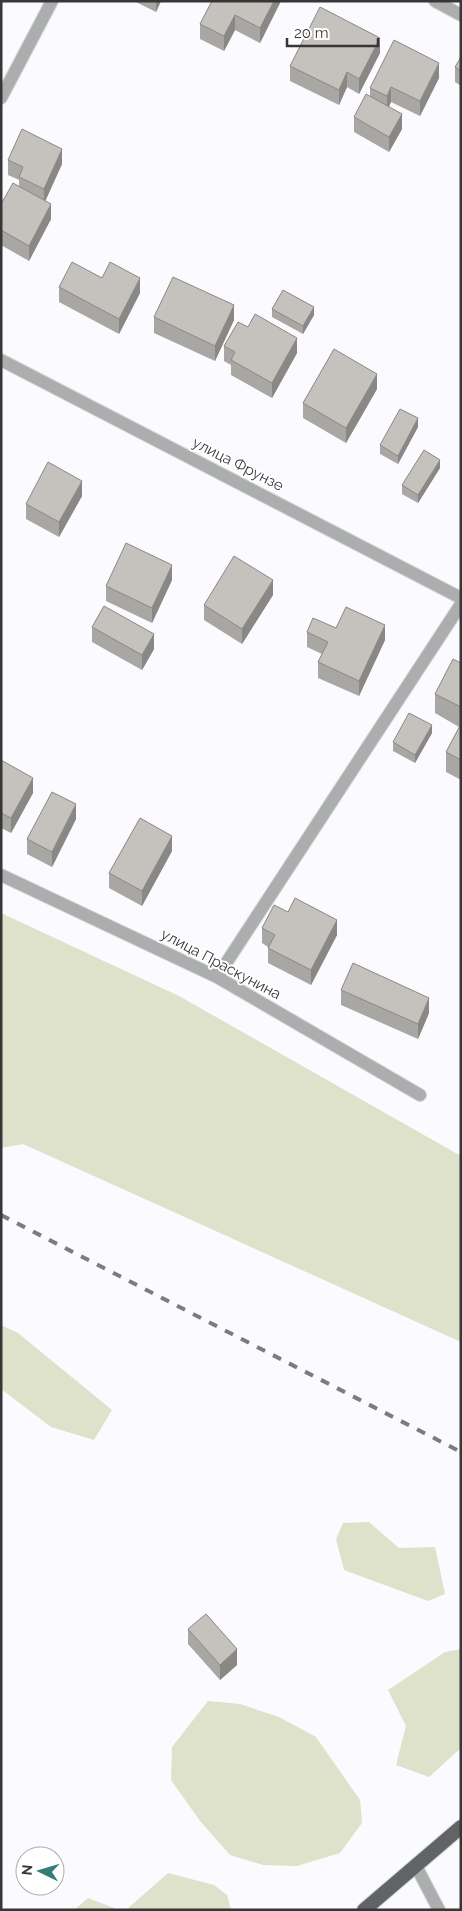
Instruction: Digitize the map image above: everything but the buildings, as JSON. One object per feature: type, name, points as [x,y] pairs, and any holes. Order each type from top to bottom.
[{"type":"highway","points":[[364,1910],[461,1827]]},
{"type":"street","points":[[1,98],[52,1]]},
{"type":"street","points":[[435,1],[461,15]]},
{"type":"street","name":"улица Фрунзе","points":[[1,360],[461,598]]},
{"type":"street","points":[[217,977],[461,604]]},
{"type":"street","name":"улица Праскунина","points":[[1,875],[217,977],[420,1095]]},
{"type":"street","points":[[416,1866],[440,1910]]},
{"type":"green space","points":[[1,913],[179,996],[461,1156],[461,1342],[23,1144],[1,1148]]},
{"type":"green space","points":[[1,1325],[18,1333],[112,1410],[94,1440],[51,1427],[1,1389]]},
{"type":"green space","points":[[369,1522],[399,1548],[435,1547],[445,1594],[428,1601],[344,1570],[336,1539],[343,1523]]},
{"type":"green space","points":[[461,1649],[461,1748],[429,1777],[396,1765],[406,1726],[388,1690],[445,1652]]},
{"type":"green space","points":[[208,1701],[240,1704],[279,1717],[316,1737],[360,1800],[362,1823],[340,1853],[297,1866],[263,1865],[230,1855],[200,1821],[171,1780],[172,1747]]},
{"type":"green space","points":[[168,1873],[214,1885],[227,1895],[231,1910],[126,1910]]},
{"type":"green space","points":[[88,1898],[119,1910],[74,1910]]},
{"type":"railway","points":[[1,1215],[461,1452]]}]
